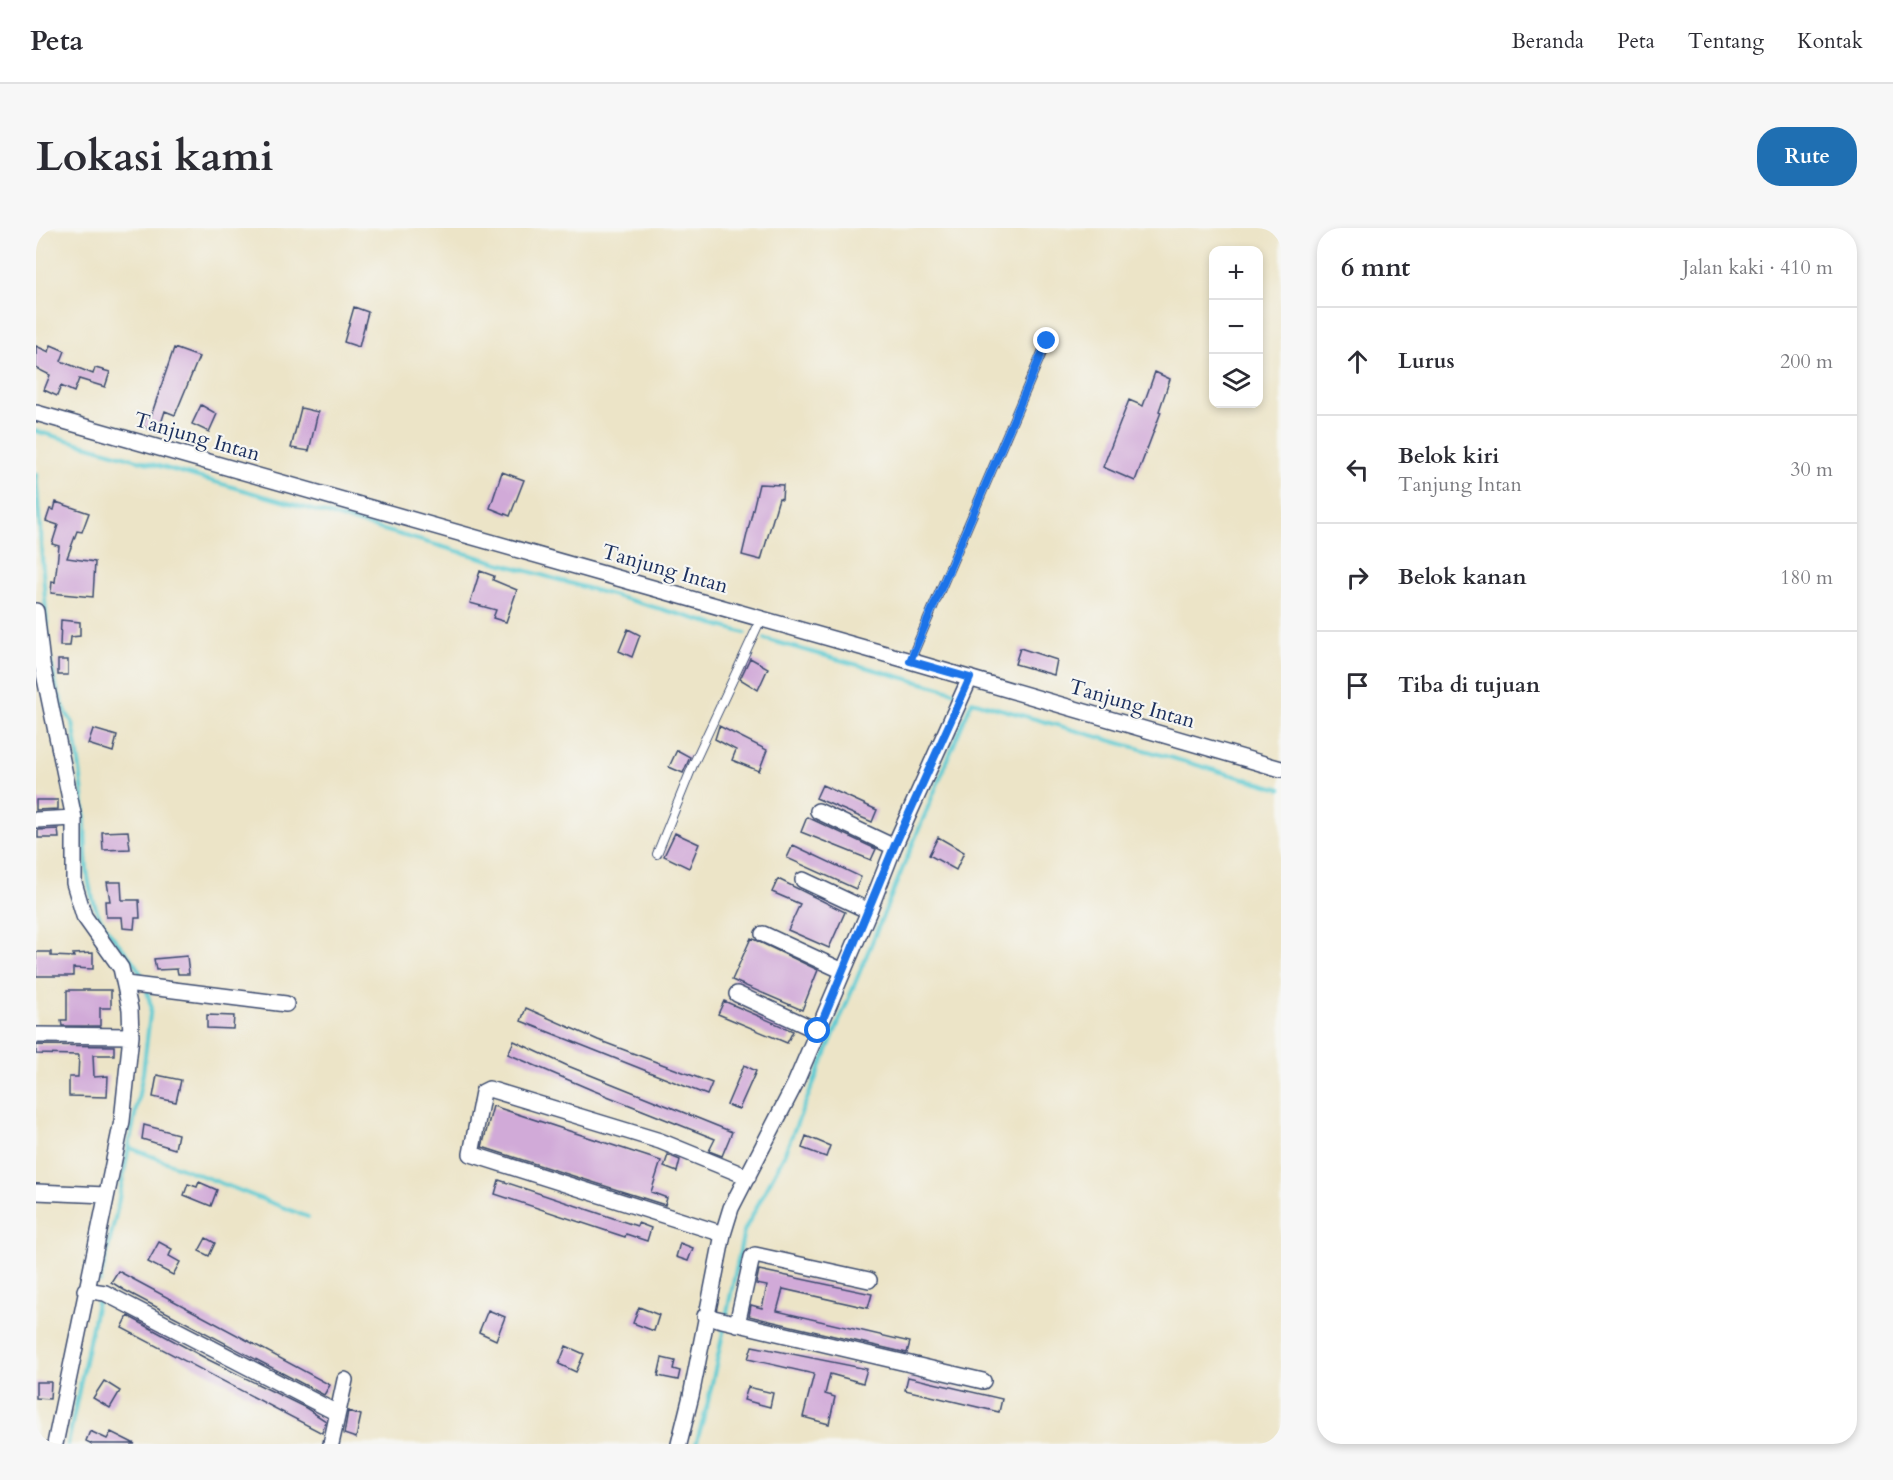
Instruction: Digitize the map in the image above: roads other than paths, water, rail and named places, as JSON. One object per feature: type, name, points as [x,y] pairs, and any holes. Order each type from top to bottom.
[{"type":"street","name":"Tanjung Intan","points":[[36,413],[761,618],[1281,769]]},
{"type":"street","points":[[36,611],[39,664],[74,818],[74,883],[84,916],[121,968],[126,984],[131,1036],[122,1121],[85,1290],[55,1444]]},
{"type":"street","points":[[679,1444],[710,1317],[723,1234],[731,1208],[748,1178],[818,1031],[894,847],[970,678]]},
{"type":"street","points":[[818,811],[894,847]]},
{"type":"street","points":[[36,820],[74,818]]},
{"type":"street","points":[[803,880],[869,911]]},
{"type":"street","points":[[763,934],[843,971]]},
{"type":"street","points":[[126,984],[286,1004]]},
{"type":"street","points":[[736,994],[818,1031]]},
{"type":"street","points":[[36,1035],[131,1036]]},
{"type":"street","points":[[723,1234],[471,1154],[483,1092],[489,1089],[660,1141],[748,1178]]},
{"type":"street","points":[[36,1192],[106,1195]]},
{"type":"street","points":[[734,1323],[755,1255],[868,1280]]},
{"type":"street","points":[[85,1290],[105,1293],[337,1413]]},
{"type":"street","points":[[710,1317],[983,1381]]},
{"type":"street","points":[[331,1444],[345,1380]]},
{"type":"lane","points":[[910,661],[1047,341]]},
{"type":"lane","points":[[657,854],[693,765],[761,618]]},
{"type":"waterway","points":[[36,431],[745,633]]},
{"type":"waterway","points":[[36,474],[49,654],[57,689],[66,713],[73,723],[82,785],[87,869],[91,891],[98,913],[108,931],[134,963],[144,981]]},
{"type":"waterway","points":[[765,639],[958,693]]},
{"type":"waterway","points":[[726,1317],[744,1231],[783,1157],[972,701],[1281,789]]},
{"type":"waterway","points":[[100,1282],[116,1214],[143,1073],[151,1006],[147,991]]},
{"type":"waterway","points":[[128,1147],[308,1217]]},
{"type":"waterway","points":[[68,1444],[97,1302]]},
{"type":"waterway","points":[[696,1444],[725,1324]]}]
